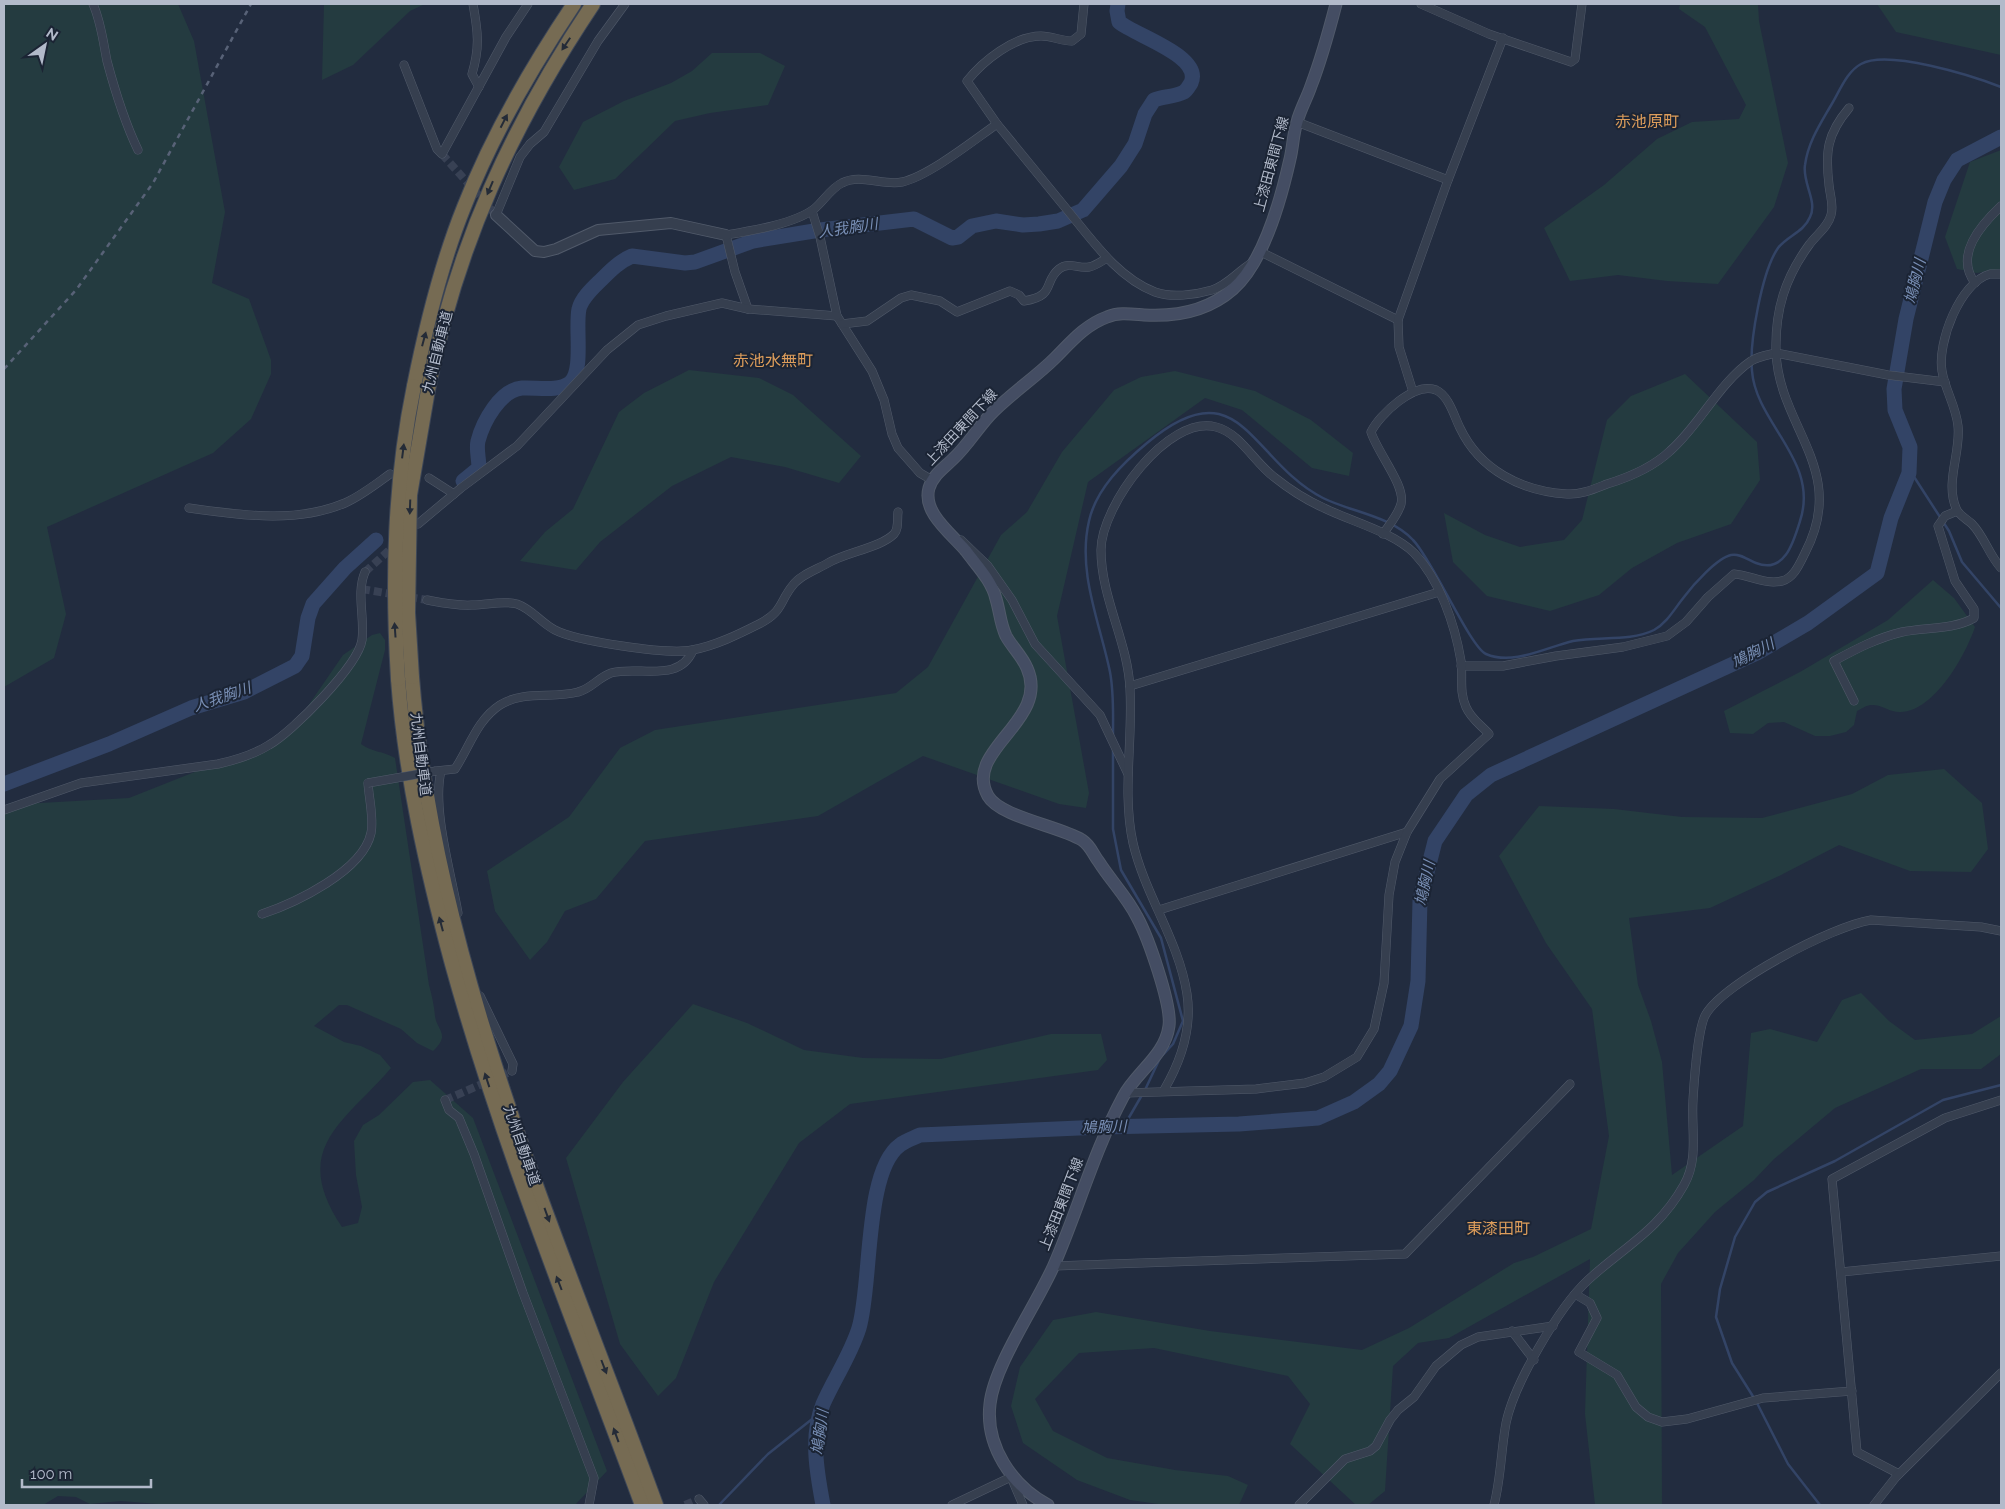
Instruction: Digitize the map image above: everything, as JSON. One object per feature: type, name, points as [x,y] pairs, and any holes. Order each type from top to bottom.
[{"type":"highway","name":"九州自動車道","points":[[574,4],[548,43],[515,99],[483,161],[463,208],[446,256],[407,420],[398,494],[394,559],[394,613],[447,898],[480,1018],[639,1478],[656,1505]]},
{"type":"highway","name":"九州自動車道","points":[[405,678],[410,496],[435,352],[461,264],[498,169],[527,110],[561,52],[593,4]]},
{"type":"highway","name":"九州自動車道","points":[[639,1478],[642,1505]]},
{"type":"main road","name":"上漆田東間下線","points":[[1048,1505],[1032,1497],[1011,1477],[993,1436],[990,1400],[1006,1359],[1054,1266],[1100,1146],[1125,1093],[1161,1048],[1169,1032],[1170,1014],[1139,919],[1099,863],[1089,845],[1058,828],[1013,814],[996,804],[987,795],[984,785],[985,766],[992,753],[1020,719],[1030,702],[1032,685],[1027,668],[1008,640],[999,618],[996,598],[990,582],[947,530],[930,504],[927,495],[932,480],[954,458],[990,415],[1050,363],[1089,325],[1112,314],[1175,315],[1199,310],[1219,300],[1237,286],[1258,256],[1271,222],[1289,164],[1297,122],[1311,88],[1336,4]]},
{"type":"street","points":[[92,4],[98,16],[126,123],[138,150]]},
{"type":"street","points":[[473,4],[479,37],[478,54],[472,74],[479,87]]},
{"type":"street","points":[[404,65],[437,149],[442,154],[506,37],[528,4]]},
{"type":"street","points":[[625,4],[598,41],[544,132],[530,144],[520,157],[496,215],[535,251],[544,252],[556,249],[598,230],[671,223],[726,235],[757,230],[812,211],[841,183],[856,179],[891,183],[904,182],[918,176],[960,151],[996,124]]},
{"type":"street","points":[[1084,4],[1081,34],[1072,41],[1039,36],[1019,41],[977,69],[967,81],[996,124],[1107,258],[1140,285],[1157,293],[1177,295],[1213,289],[1228,282],[1240,269],[1258,256],[1398,320]]},
{"type":"street","points":[[1421,4],[1503,38],[1571,62],[1574,59],[1582,4]]},
{"type":"street","points":[[1413,392],[1399,347],[1398,320],[1448,180],[1503,38]]},
{"type":"street","points":[[1461,666],[1503,666],[1556,656],[1623,647],[1667,636],[1686,622],[1708,597],[1734,574],[1768,582],[1783,581],[1791,576],[1812,539],[1817,520],[1820,482],[1781,380],[1776,352],[1777,320],[1783,288],[1791,271],[1831,217],[1832,201],[1826,155],[1832,130],[1848,108]]},
{"type":"street","points":[[1297,122],[1448,180]]},
{"type":"street","points":[[1975,283],[1969,275],[1966,262],[1971,246],[1982,224],[2001,206]]},
{"type":"street","points":[[812,211],[827,266],[836,316],[872,371],[884,400],[892,434],[898,448],[920,472],[932,480]]},
{"type":"street","points":[[726,235],[735,272],[748,309]]},
{"type":"street","points":[[842,324],[867,321],[901,298],[911,295],[940,301],[957,312],[1010,292],[1019,295],[1024,301],[1035,300],[1047,292],[1057,270],[1067,264],[1089,267],[1107,258]]},
{"type":"street","points":[[2001,274],[1990,274],[1975,283],[1952,317],[1943,344],[1942,371],[1958,426],[1953,483],[1954,501],[1957,511],[1975,528],[1990,555],[2001,568]]},
{"type":"street","points":[[418,524],[517,446],[607,350],[638,326],[666,316],[722,303],[748,309],[836,316]]},
{"type":"street","points":[[1383,534],[1397,513],[1402,497],[1399,486],[1375,446],[1371,432],[1375,423],[1413,392],[1425,388],[1437,390],[1446,398],[1473,452],[1492,469],[1522,486],[1566,494],[1580,493],[1628,477],[1653,465],[1671,451],[1743,368],[1761,356],[1776,352],[1888,375],[1945,382]]},
{"type":"street","points":[[1125,1093],[1164,1090],[1256,1089],[1305,1083],[1324,1077],[1357,1057],[1374,1029],[1384,983],[1390,895],[1395,862],[1407,832],[1440,779],[1489,734],[1473,718],[1465,706],[1462,692],[1461,666],[1450,616],[1439,592],[1411,551],[1383,534],[1303,497],[1272,476],[1252,457],[1238,439],[1219,427],[1196,427],[1181,433],[1131,476],[1113,505],[1104,527],[1101,548],[1103,573],[1124,649],[1130,686],[1129,776],[1132,840],[1181,970],[1189,1013],[1186,1035],[1175,1071],[1164,1090]]},
{"type":"street","points":[[189,508],[263,517],[288,517],[326,510],[346,502],[390,474]]},
{"type":"street","points":[[429,478],[454,494]]},
{"type":"street","points":[[1854,701],[1834,661],[1881,638],[1926,628],[1964,624],[1974,618],[1974,609],[1954,581],[1938,526],[1945,516],[1957,511]]},
{"type":"street","points":[[427,600],[453,606],[475,606],[497,602],[518,604],[554,630],[570,635],[626,646],[674,652],[693,650],[716,643],[774,615],[783,604],[794,583],[833,560],[894,534],[897,528],[898,512]]},
{"type":"street","points":[[947,530],[970,547],[988,566],[1012,600],[1035,644],[1100,715],[1129,776]]},
{"type":"street","points":[[4,810],[81,783],[218,764],[236,760],[270,745],[291,728],[344,675],[359,650],[362,639],[361,599],[365,572]]},
{"type":"street","points":[[1130,686],[1439,592]]},
{"type":"street","points":[[262,914],[286,906],[308,895],[340,872],[358,856],[368,841],[371,829],[368,783],[455,769],[481,721],[500,705],[511,699],[578,692],[610,673],[671,670],[687,661],[693,650]]},
{"type":"street","points":[[439,771],[439,808],[460,921],[476,984],[513,1064],[512,1072]]},
{"type":"street","points":[[1159,910],[1407,832]]},
{"type":"street","points":[[1494,1505],[1500,1478],[1508,1414],[1519,1388],[1566,1304],[1588,1280],[1652,1229],[1687,1179],[1694,1148],[1693,1106],[1698,1056],[1704,1016],[1712,1005],[1733,986],[1787,955],[1858,922],[1871,920],[2001,931]]},
{"type":"street","points":[[1991,929],[2001,926]]},
{"type":"street","points":[[1054,1266],[1405,1254],[1570,1084]]},
{"type":"street","points":[[445,1100],[449,1110],[459,1118],[474,1154],[523,1293],[594,1478],[589,1505]]},
{"type":"street","points":[[1899,1474],[1857,1452],[1832,1179],[1945,1118],[2001,1100]]},
{"type":"street","points":[[1841,1272],[2001,1256]]},
{"type":"street","points":[[1575,1294],[1590,1303],[1596,1318],[1579,1352],[1616,1375],[1636,1407],[1648,1417],[1662,1422],[1686,1419],[1763,1398],[1852,1391]]},
{"type":"street","points":[[1299,1505],[1345,1459],[1370,1451],[1376,1446],[1390,1420],[1398,1410],[1414,1397],[1436,1366],[1461,1345],[1478,1337],[1553,1326]]},
{"type":"street","points":[[1512,1331],[1534,1360]]},
{"type":"street","points":[[1874,1505],[1899,1474],[2001,1373]]},
{"type":"street","points":[[952,1505],[1011,1477],[1024,1505]]},
{"type":"green space","points":[[4,4],[178,4],[194,41],[225,212],[212,283],[249,299],[271,360],[271,374],[251,419],[213,453],[47,527],[66,614],[54,658],[4,687]]},
{"type":"green space","points":[[324,4],[425,4],[410,11],[353,65],[322,80]]},
{"type":"green space","points":[[1680,4],[1758,4],[1759,21],[1788,163],[1774,207],[1718,284],[1667,281],[1618,275],[1570,281],[1544,228],[1604,185],[1657,139],[1692,122],[1739,119],[1746,105],[1705,27],[1679,9]]},
{"type":"green space","points":[[1877,4],[2001,4],[2001,55],[1896,32]]},
{"type":"green space","points":[[712,53],[760,53],[785,66],[768,105],[710,113],[675,121],[615,179],[574,190],[559,167],[583,122],[624,101],[671,83],[692,71]]},
{"type":"green space","points":[[2001,150],[2001,269],[1977,273],[1957,269],[1945,237],[1970,162]]},
{"type":"green space","points":[[689,370],[759,378],[793,395],[861,456],[839,483],[785,467],[731,457],[672,486],[600,542],[576,570],[520,561],[545,532],[573,509],[619,412],[644,393]]},
{"type":"green space","points":[[1175,371],[1255,391],[1311,420],[1353,453],[1349,476],[1312,468],[1242,410],[1205,398],[1088,482],[1057,616],[1089,793],[1086,808],[1059,804],[923,756],[818,816],[645,841],[596,899],[565,911],[547,942],[530,960],[495,911],[487,871],[569,817],[620,748],[655,730],[896,693],[928,667],[1001,535],[1027,512],[1062,452],[1114,390],[1141,377]]},
{"type":"green space","points":[[1685,374],[1757,442],[1760,480],[1731,524],[1677,543],[1632,568],[1599,595],[1550,611],[1487,596],[1453,562],[1444,513],[1485,535],[1520,547],[1564,540],[1582,520],[1607,420],[1631,396]]},
{"type":"green space","points":[[1933,580],[1954,598],[1975,627],[1957,665],[1937,692],[1926,702],[1914,709],[1901,712],[1875,705],[1868,706],[1857,711],[1854,725],[1846,732],[1830,736],[1815,736],[1784,722],[1768,723],[1753,734],[1730,733],[1724,711],[1800,672],[1888,620]]},
{"type":"green space","points":[[380,633],[385,640],[385,650],[361,744],[369,749],[395,758],[429,985],[436,1021],[442,1036],[433,1051],[417,1043],[401,1029],[347,1005],[339,1005],[314,1026],[344,1042],[361,1046],[380,1055],[391,1068],[341,1122],[329,1138],[322,1156],[321,1177],[327,1200],[342,1227],[358,1223],[362,1207],[356,1175],[354,1141],[363,1125],[379,1115],[413,1082],[430,1080],[473,1118],[607,1471],[575,1505],[170,1505],[121,1501],[90,1504],[76,1497],[58,1496],[43,1505],[4,1505],[4,805],[129,798],[288,735],[343,655],[372,635]]},
{"type":"green space","points":[[1944,769],[1982,803],[1988,849],[1971,872],[1910,871],[1839,845],[1781,875],[1710,908],[1629,918],[1638,985],[1651,1021],[1662,1062],[1672,1175],[1743,1126],[1751,1033],[1770,1029],[1817,1042],[1842,1000],[1861,993],[1889,1021],[1915,1040],[1972,1034],[2001,1016],[2001,1054],[1981,1069],[1921,1069],[1835,1108],[1715,1212],[1678,1253],[1661,1284],[1662,1505],[1595,1505],[1585,1414],[1590,1259],[1449,1338],[1418,1343],[1393,1366],[1385,1491],[1368,1505],[1356,1505],[1290,1444],[1310,1404],[1288,1376],[1154,1348],[1079,1353],[1035,1399],[1053,1431],[1107,1458],[1175,1470],[1228,1476],[1248,1485],[1239,1505],[1165,1505],[1130,1500],[1077,1480],[1023,1443],[1011,1406],[1020,1367],[1053,1320],[1096,1312],[1210,1331],[1362,1350],[1409,1328],[1514,1263],[1533,1257],[1591,1229],[1609,1136],[1592,1009],[1546,943],[1499,856],[1539,806],[1614,809],[1682,817],[1762,818],[1852,794],[1888,775]]},
{"type":"green space","points":[[693,1004],[747,1023],[804,1050],[863,1058],[941,1059],[1051,1034],[1101,1034],[1107,1060],[1098,1070],[850,1104],[799,1143],[714,1282],[676,1378],[658,1396],[620,1344],[566,1158],[623,1082]]},
{"type":"waterway","name":"人我胸川","points":[[463,481],[479,468],[477,447],[484,425],[488,416],[507,394],[522,388],[553,388],[570,383],[577,369],[578,317],[583,300],[609,272],[632,256],[685,263],[695,262],[753,241],[820,230],[914,219],[952,238],[958,237],[972,226],[996,221],[1023,225],[1039,224],[1058,221],[1083,210],[1121,166],[1135,144],[1145,114],[1154,100],[1181,94],[1191,83],[1192,73],[1187,64],[1178,56],[1119,22],[1118,4]]},
{"type":"waterway","points":[[1113,735],[1111,680],[1088,578],[1086,540],[1089,521],[1104,488],[1129,459],[1147,443],[1179,421],[1204,413],[1225,416],[1243,427],[1298,482],[1323,498],[1394,525],[1404,532],[1421,550],[1479,648],[1486,654],[1496,657],[1519,657],[1573,641],[1645,634],[1663,623],[1699,579],[1712,566],[1725,557],[1738,555],[1766,565],[1780,561],[1786,555],[1800,521],[1804,500],[1802,480],[1795,461],[1764,408],[1756,390],[1752,371],[1753,343],[1762,290],[1772,259],[1778,248],[1804,226],[1812,211],[1805,165],[1806,157],[1815,135],[1851,72],[1861,64],[1874,60],[1910,62],[1931,66],[2001,87]]},
{"type":"waterway","name":"鳩胸川","points":[[823,1505],[816,1455],[819,1416],[859,1328],[866,1285],[871,1230],[880,1179],[888,1159],[900,1145],[920,1135],[1102,1127],[1239,1124],[1318,1118],[1354,1102],[1379,1084],[1390,1071],[1411,1026],[1418,981],[1420,900],[1435,841],[1466,795],[1491,775],[1757,653],[1808,623],[1877,573],[1891,518],[1909,473],[1910,447],[1895,410],[1894,389],[1906,319],[1935,202],[1944,180],[1957,160],[2001,137]]},
{"type":"waterway","points":[[1909,469],[1949,531],[1962,562],[2001,608]]},
{"type":"waterway","name":"人我胸川","points":[[4,784],[109,744],[191,708],[244,692],[295,666],[302,656],[308,618],[313,604],[345,568],[376,540]]},
{"type":"waterway","points":[[1113,748],[1113,829],[1121,870],[1161,938],[1183,1021],[1173,1044],[1160,1058],[1145,1090]]},
{"type":"waterway","points":[[1754,1398],[1732,1363],[1716,1317],[1720,1289],[1735,1237],[1755,1202],[1767,1192],[1835,1161],[1943,1100],[2001,1085]]},
{"type":"waterway","points":[[1124,1126],[1142,1095]]},
{"type":"waterway","points":[[1757,1403],[1788,1464],[1820,1505]]},
{"type":"waterway","points":[[719,1505],[768,1454],[821,1412]]},
{"type":"tunnel","points":[[442,154],[496,215]]},
{"type":"tunnel","points":[[365,572],[396,544]]},
{"type":"tunnel","points":[[362,589],[427,600]]},
{"type":"tunnel","points":[[445,1100],[512,1071]]},
{"type":"tunnel","points":[[685,1505],[699,1499]]},
{"type":"railway","points":[[4,369],[76,290],[153,183],[251,4]]},
{"type":"district","name":"赤池原町","points":[[1647,121]]},
{"type":"district","name":"赤池水無町","points":[[773,360]]},
{"type":"district","name":"東漆田町","points":[[1498,1228]]}]
